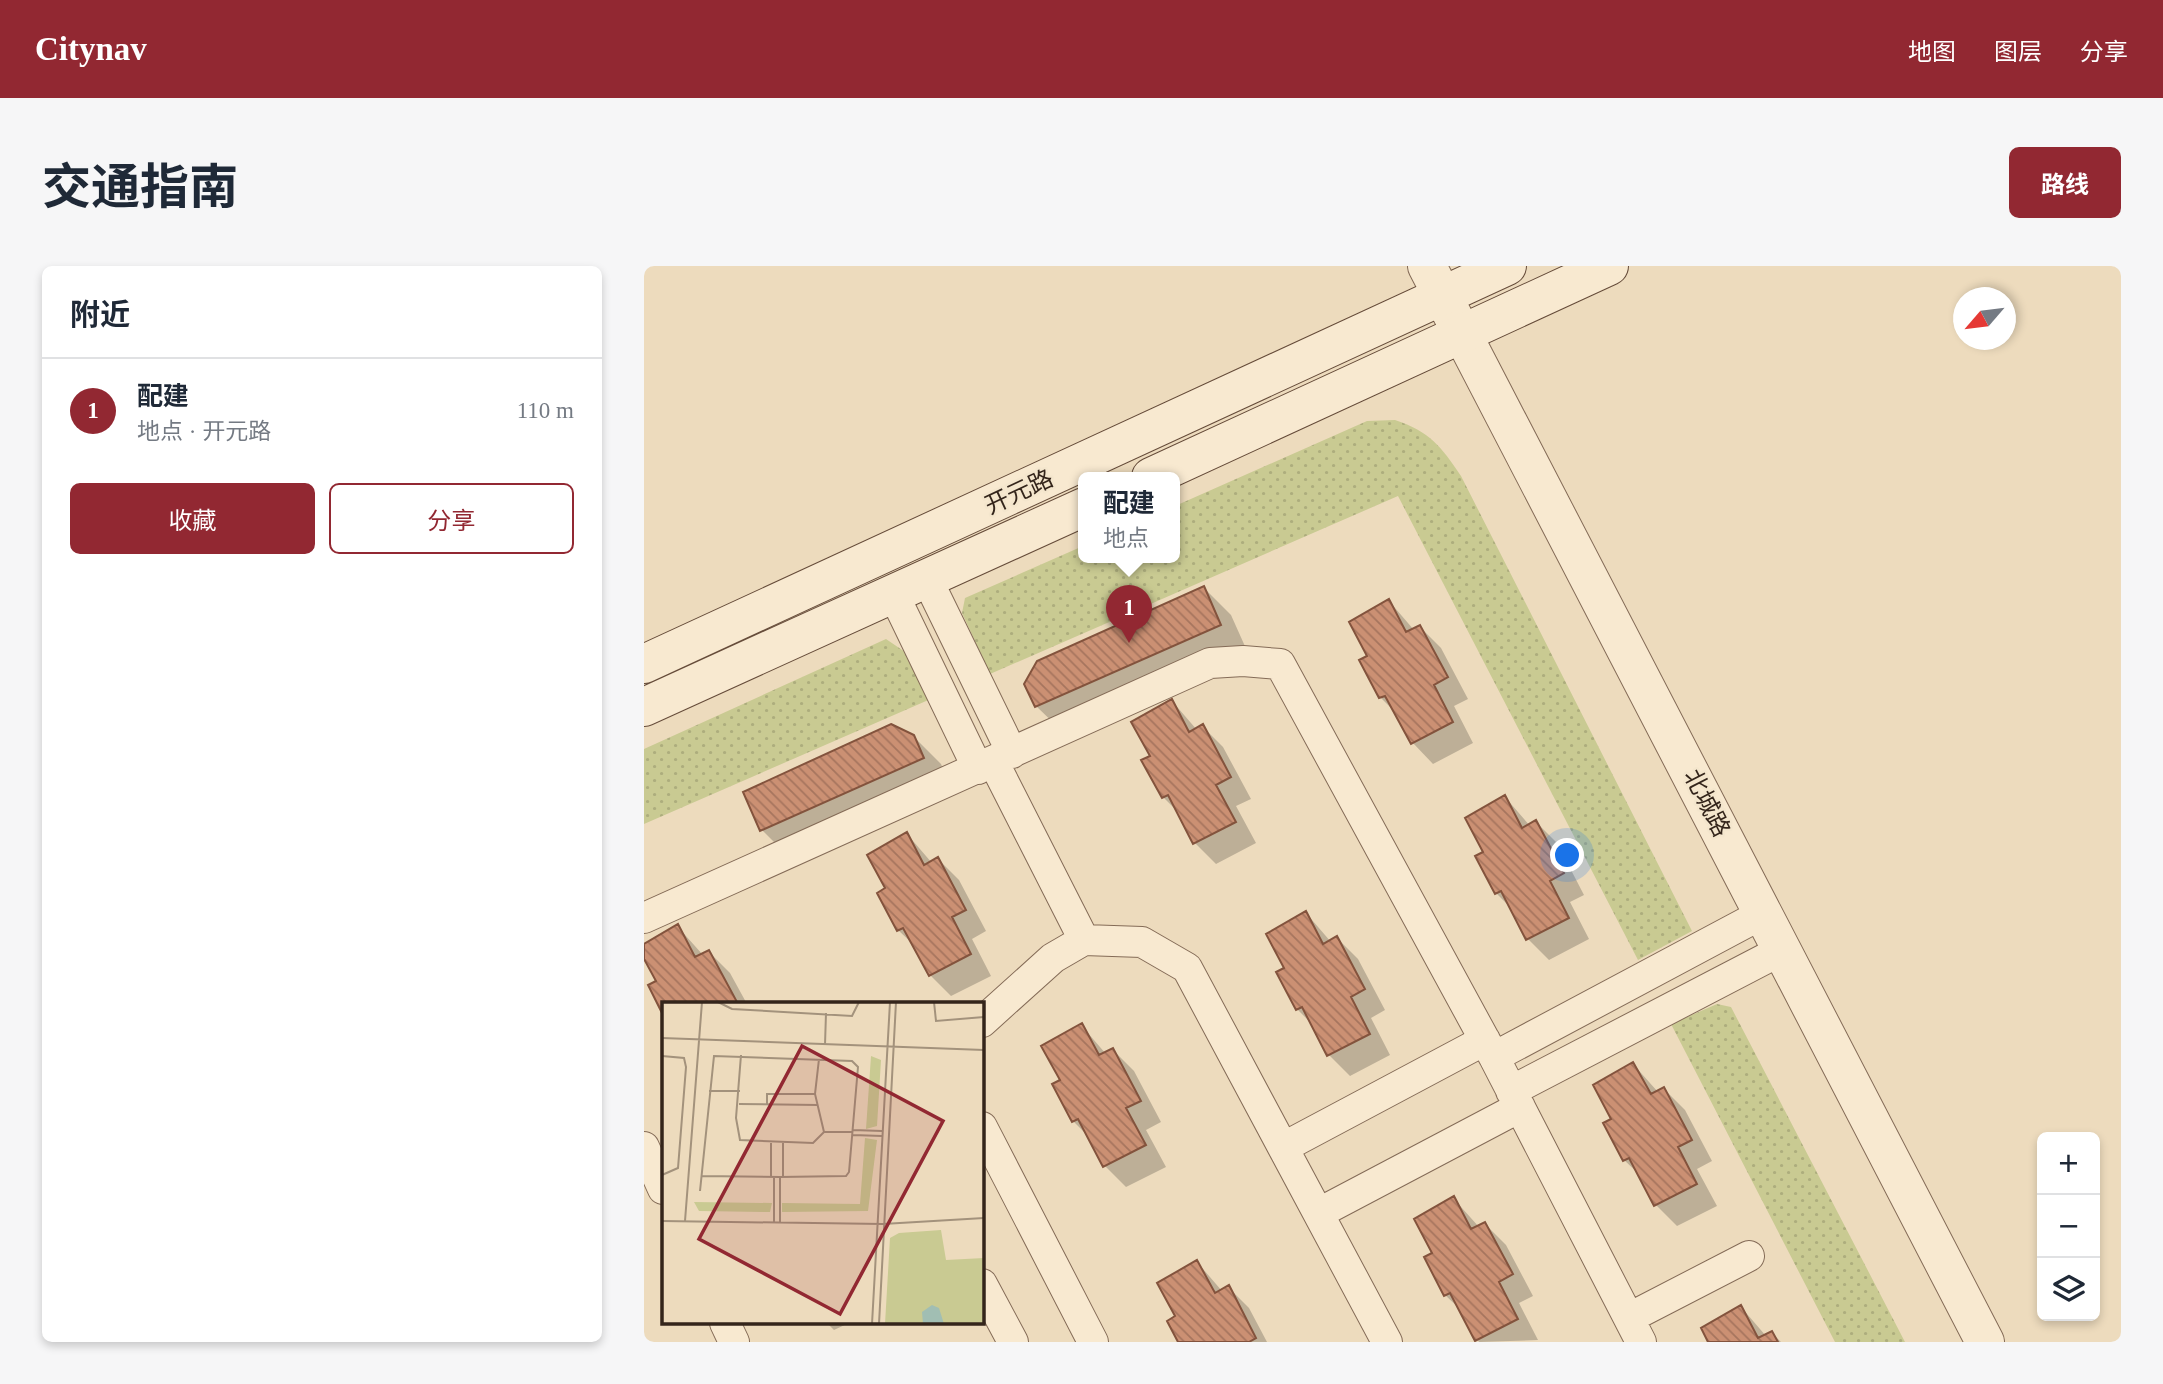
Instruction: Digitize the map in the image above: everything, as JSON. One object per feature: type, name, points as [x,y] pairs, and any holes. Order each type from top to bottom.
[{"type":"main road","name":"开元路","points":[[644,664],[1436,281],[1507,266]]},
{"type":"main road","points":[[1162,472],[1609,266]]},
{"type":"main road","name":"北城路","points":[[1436,281],[1985,1342]]},
{"type":"main road","name":"开元路","points":[[644,707],[1078,509]]},
{"type":"street","points":[[910,586],[1084,940]]},
{"type":"street","points":[[644,918],[1210,663],[1243,661],[1280,664],[1489,1048],[1635,1330],[1749,1256]]},
{"type":"street","points":[[1284,1147],[1764,913]]},
{"type":"street","points":[[984,1020],[1053,958],[1084,940],[1142,942],[1188,968],[1387,1342]]},
{"type":"street","points":[[1319,1213],[1515,1099],[1782,950]]},
{"type":"street","points":[[984,1131],[1093,1342]]},
{"type":"street","points":[[644,1147],[662,1187]]},
{"type":"street","points":[[984,1288],[1013,1342]]},
{"type":"street","points":[[725,1324],[734,1342]]},
{"type":"green space","points":[[1395,420],[1426,435],[1447,456],[1461,476],[1692,931],[1638,960],[1398,496],[990,674],[962,613],[965,598],[1078,548],[1078,563],[1180,563],[1180,504],[1367,421]]},
{"type":"green space","points":[[886,639],[908,654],[933,698],[644,824],[644,749]]},
{"type":"green space","points":[[1717,1004],[1731,1007],[1905,1342],[1835,1342],[1671,1024]]},
{"type":"building","points":[[1204,586],[1221,625],[1035,707],[1024,684],[1037,661]]},
{"type":"building","points":[[1389,599],[1406,632],[1420,625],[1448,677],[1434,685],[1453,722],[1411,744],[1385,696],[1379,698],[1359,660],[1367,656],[1349,622]]},
{"type":"building","points":[[1172,699],[1189,732],[1203,724],[1231,777],[1216,785],[1236,822],[1193,844],[1168,795],[1162,798],[1141,760],[1150,756],[1131,722]]},
{"type":"building","points":[[891,724],[914,735],[924,758],[760,831],[743,792]]},
{"type":"building","points":[[1505,795],[1522,828],[1536,820],[1564,873],[1550,881],[1569,918],[1526,940],[1501,891],[1495,894],[1475,856],[1483,852],[1465,818]]},
{"type":"building","points":[[907,832],[924,865],[938,857],[966,910],[952,917],[971,954],[929,976],[903,928],[897,931],[877,893],[885,888],[867,855]]},
{"type":"building","points":[[1306,911],[1323,944],[1337,936],[1365,989],[1351,997],[1370,1034],[1327,1056],[1302,1007],[1296,1010],[1276,972],[1284,968],[1266,934]]},
{"type":"building","points":[[678,924],[695,957],[709,950],[737,1002],[662,1002],[662,1013],[648,985],[656,981],[644,959],[644,944]]},
{"type":"building","points":[[1082,1023],[1099,1055],[1113,1048],[1141,1101],[1126,1108],[1146,1145],[1103,1167],[1078,1119],[1072,1122],[1052,1084],[1060,1080],[1041,1046]]},
{"type":"building","points":[[1633,1062],[1651,1094],[1664,1087],[1692,1140],[1678,1147],[1697,1184],[1654,1206],[1629,1158],[1623,1161],[1603,1123],[1611,1119],[1593,1085]]},
{"type":"building","points":[[1454,1196],[1471,1229],[1485,1222],[1513,1274],[1499,1282],[1518,1319],[1475,1341],[1450,1293],[1444,1296],[1424,1257],[1432,1253],[1414,1219]]},
{"type":"building","points":[[1197,1260],[1215,1293],[1229,1285],[1256,1338],[1249,1342],[1178,1342],[1167,1321],[1175,1316],[1157,1283]]},
{"type":"building","points":[[1741,1305],[1758,1338],[1772,1331],[1778,1342],[1708,1342],[1701,1328]]},
{"type":"place","name":"配建","points":[[1129,643]]}]
